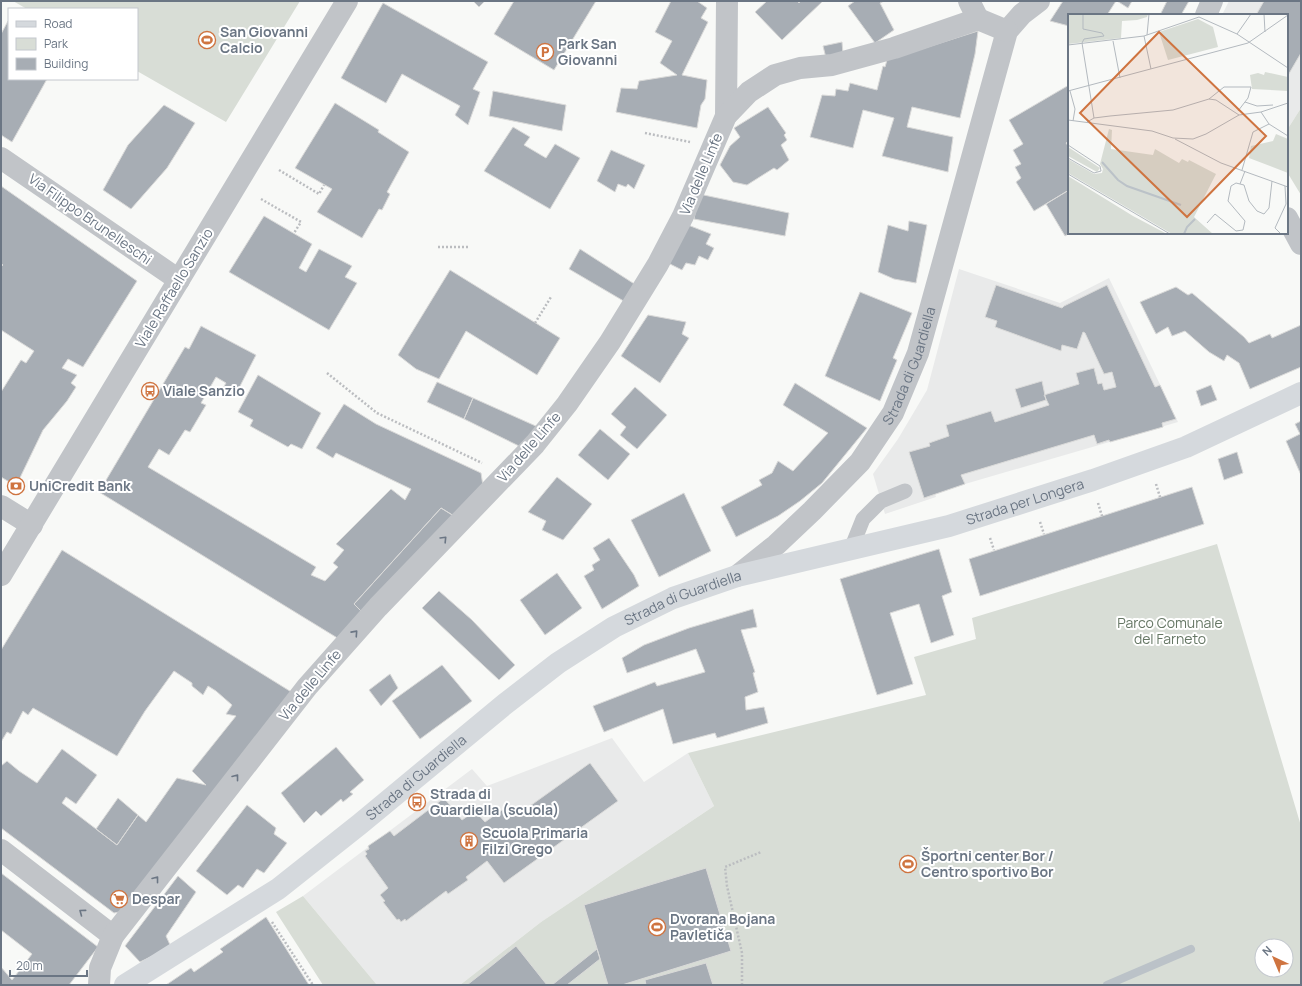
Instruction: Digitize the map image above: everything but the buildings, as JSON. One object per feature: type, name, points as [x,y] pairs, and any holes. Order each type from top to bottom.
[{"type":"street","name":"Viale Raffaello Sanzio","points":[[1,575],[347,1]]},
{"type":"street","points":[[726,116],[727,1]]},
{"type":"street","name":"Strada di Guardiella","points":[[125,985],[278,889],[558,663],[614,627],[673,598],[737,576],[776,545],[860,462],[893,413],[918,353],[1007,31],[1022,14],[1039,1]]},
{"type":"street","points":[[1206,14],[1212,1]]},
{"type":"street","name":"Via delle Linfe","points":[[99,985],[100,968],[113,936],[307,687],[378,608],[535,444],[567,404],[610,342],[658,264],[683,216],[726,116],[749,92],[775,75],[800,68],[832,65],[894,48],[973,10],[1007,31]]},
{"type":"street","name":"Via Filippo Brunelleschi","points":[[1,158],[179,280]]},
{"type":"street","points":[[1288,220],[1301,244]]},
{"type":"street","name":"Strada per Longera","points":[[737,576],[949,526],[1093,480],[1186,447],[1301,393]]},
{"type":"street","points":[[1,506],[32,525]]},
{"type":"street","points":[[1,850],[113,936]]},
{"type":"lane","points":[[851,549],[863,519],[881,501],[906,491]]},
{"type":"path","points":[[645,133],[688,140]]},
{"type":"path","points":[[279,170],[319,194],[324,185]]},
{"type":"path","points":[[261,199],[301,222],[294,233]]},
{"type":"path","points":[[438,247],[469,247]]},
{"type":"path","points":[[535,323],[551,297]]},
{"type":"path","points":[[328,373],[377,413],[506,475]]},
{"type":"path","points":[[1155,481],[1160,497]]},
{"type":"path","points":[[1097,501],[1102,516]]},
{"type":"path","points":[[1039,519],[1044,534]]},
{"type":"path","points":[[989,536],[994,550]]},
{"type":"path","points":[[742,985],[742,953],[727,886],[725,867],[761,852]]},
{"type":"path","points":[[271,920],[313,985]]},
{"type":"shaded area","points":[[1229,1],[1301,1],[1301,108],[1288,128],[1288,14],[1222,14]]},
{"type":"shaded area","points":[[959,269],[1060,303],[1109,278],[1178,422],[965,484],[935,494],[936,497],[885,514],[873,474],[898,439],[927,390]]},
{"type":"shaded area","points":[[612,738],[644,782],[688,753],[714,806],[541,922],[460,985],[377,985],[303,896],[472,769],[487,786]]},
{"type":"green space","name":"San Giovanni Calcio","points":[[13,1],[300,1],[226,122],[138,72],[138,8],[25,8]]},
{"type":"green space","points":[[1301,108],[1301,195],[1288,174],[1288,128]]},
{"type":"green space","name":"Športni center Bor / Centro sportivo Bor","points":[[1217,544],[1301,826],[1301,985],[460,985],[541,922],[714,806],[688,753],[926,695],[914,657],[976,639],[972,618]]},
{"type":"green space","points":[[303,896],[377,985],[323,985],[276,912]]},
{"type":"waterway","points":[[1107,985],[1191,949]]},
{"type":"place","name":"San Giovanni Calcio","points":[[207,40]]},
{"type":"place","name":"Park San Giovanni","points":[[545,52]]},
{"type":"place","name":"Viale Sanzio","points":[[150,391]]},
{"type":"place","name":"UniCredit Bank","points":[[16,486]]},
{"type":"place","name":"Strada di Guardiella (scuola)","points":[[417,802]]},
{"type":"place","name":"Scuola Primaria Filzi Grego","points":[[469,841]]},
{"type":"place","name":"Športni center Bor / Centro sportivo Bor","points":[[908,864]]},
{"type":"place","name":"Despar","points":[[119,899]]},
{"type":"place","name":"Dvorana Bojana Pavletiča","points":[[657,927]]},
{"type":"park label","name":"Parco Comunale del Farneto","points":[[1170,632]]}]
